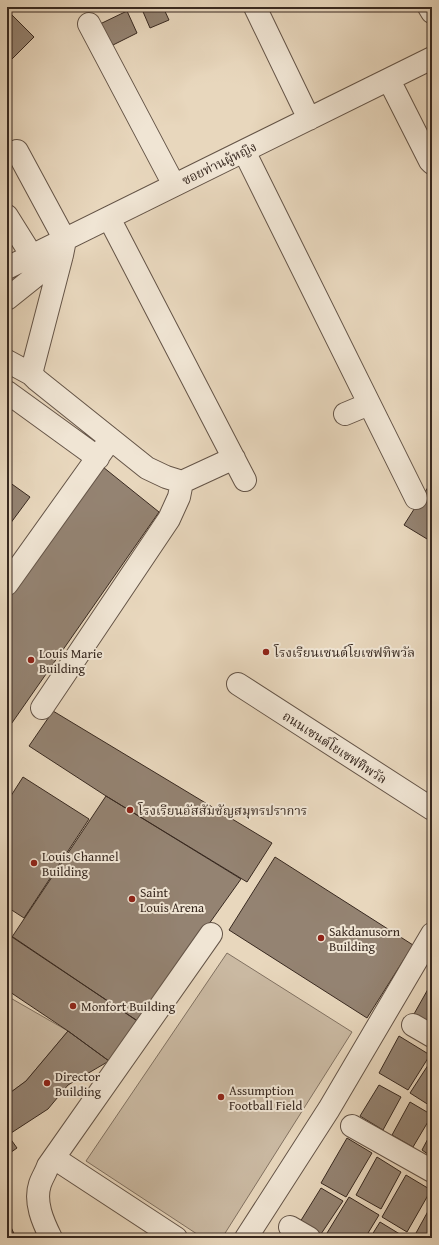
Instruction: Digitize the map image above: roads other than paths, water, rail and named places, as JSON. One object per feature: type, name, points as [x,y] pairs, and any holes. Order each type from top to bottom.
[{"type":"street","points":[[255,7],[309,119]]},
{"type":"street","points":[[429,7],[432,12]]},
{"type":"street","points":[[89,24],[174,185]]},
{"type":"street","name":"ซอยท่านผู้หญิง","points":[[7,268],[32,256],[63,247],[109,218],[432,58]]},
{"type":"street","points":[[388,80],[432,163]]},
{"type":"street","points":[[18,151],[63,247],[31,374]]},
{"type":"street","points":[[244,151],[416,498]]},
{"type":"street","points":[[7,216],[32,256]]},
{"type":"street","points":[[109,218],[245,480]]},
{"type":"street","points":[[7,299],[63,247]]},
{"type":"street","points":[[7,360],[31,374],[36,380],[110,440],[147,468],[166,477],[182,482],[234,458]]},
{"type":"street","points":[[7,392],[98,458]]},
{"type":"street","points":[[345,414],[369,404]]},
{"type":"street","points":[[7,584],[110,440]]},
{"type":"street","points":[[42,708],[169,520],[179,498],[182,482]]},
{"type":"street","name":"ถนนเซนต์โยเซฟทิพวัล","points":[[238,684],[432,810]]},
{"type":"street","points":[[51,1238],[44,1223],[38,1203],[40,1184],[54,1158],[211,934]]},
{"type":"street","points":[[246,1238],[329,1108],[432,934]]},
{"type":"street","points":[[413,1024],[432,1036]]},
{"type":"street","points":[[352,1126],[432,1171]]},
{"type":"street","points":[[54,1158],[176,1238]]},
{"type":"street","points":[[290,1227],[309,1238]]},
{"type":"place","name":"โรงเรียนเซนต์โยเซฟทิพวัล","points":[[266,652]]},
{"type":"place","name":"Louis Marie Building","points":[[31,660]]},
{"type":"place","name":"โรงเรียนอัสสัมชัญสมุทรปราการ","points":[[130,810]]},
{"type":"place","name":"Louis Channel Building","points":[[34,863]]},
{"type":"place","name":"Saint Louis Arena","points":[[132,899]]},
{"type":"place","name":"Sakdanusorn Building","points":[[321,938]]},
{"type":"place","name":"Monfort Building","points":[[73,1006]]},
{"type":"place","name":"Director Building","points":[[47,1083]]},
{"type":"place","name":"Assumption Football Field","points":[[221,1097]]}]
